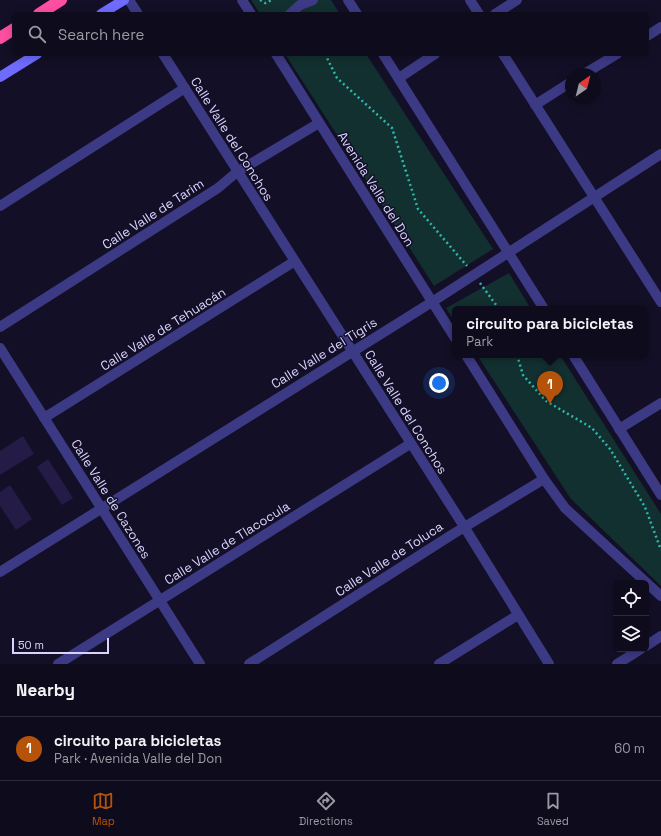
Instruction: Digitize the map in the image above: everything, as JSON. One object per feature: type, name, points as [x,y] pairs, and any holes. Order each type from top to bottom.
[{"type":"highway","points":[[41,12],[61,0]]},
{"type":"highway","points":[[0,38],[12,30]]},
{"type":"main road","points":[[104,12],[124,0]]},
{"type":"main road","points":[[0,77],[34,56]]},
{"type":"street","points":[[129,0],[137,12]]},
{"type":"street","points":[[242,0],[250,12]]},
{"type":"street","points":[[292,12],[300,6],[313,0]]},
{"type":"street","points":[[348,0],[356,12]]},
{"type":"street","points":[[470,0],[478,12]]},
{"type":"street","points":[[498,12],[517,0]]},
{"type":"street","points":[[649,35],[661,27]]},
{"type":"street","name":"Calle Valle del Conchos","points":[[164,56],[237,172],[353,351],[549,664]]},
{"type":"street","name":"Avenida Valle del Don","points":[[277,56],[452,333]]},
{"type":"street","points":[[384,56],[542,306]]},
{"type":"street","points":[[399,78],[432,56]]},
{"type":"street","points":[[504,56],[594,198],[657,286],[661,302]]},
{"type":"street","points":[[594,68],[614,56]]},
{"type":"street","points":[[535,105],[565,86]]},
{"type":"street","points":[[0,206],[184,88]]},
{"type":"street","name":"Calle Valle de Tarim","points":[[0,327],[218,188],[237,172],[319,123]]},
{"type":"street","name":"Calle Valle del Tigris","points":[[0,572],[100,508],[432,302],[661,154]]},
{"type":"street","name":"Calle Valle de Tehuacán","points":[[44,418],[295,261]]},
{"type":"street","name":"Calle Valle de Cazones","points":[[0,348],[200,664]]},
{"type":"street","points":[[468,358],[544,479],[565,508],[661,596]]},
{"type":"street","points":[[575,358],[661,494]]},
{"type":"street","points":[[620,429],[661,403]]},
{"type":"street","name":"Calle Valle de Tlacocula","points":[[58,664],[410,444]]},
{"type":"street","name":"Calle Valle de Toluca","points":[[249,664],[453,534],[544,479]]},
{"type":"street","points":[[439,664],[518,615]]},
{"type":"street","points":[[649,644],[661,636]]},
{"type":"street","points":[[617,664],[636,652]]},
{"type":"path","points":[[260,0],[265,3],[272,0]]},
{"type":"path","points":[[326,56],[337,78],[392,128],[418,208],[458,253],[497,306]]},
{"type":"path","points":[[518,358],[523,375],[546,401],[592,428],[610,448],[645,508],[661,550]]},
{"type":"green space","points":[[251,0],[331,0],[339,12],[259,12]]},
{"type":"green space","points":[[286,56],[367,56],[493,249],[434,286]]},
{"type":"green space","points":[[509,273],[529,306],[452,306],[452,317],[446,308]]},
{"type":"green space","points":[[479,358],[562,358],[661,514],[661,586],[571,499]]},
{"type":"building","points":[[23,436],[34,454],[0,475],[0,451]]},
{"type":"building","points":[[48,459],[73,498],[62,505],[37,467]]},
{"type":"building","points":[[10,485],[32,519],[16,530],[0,506],[0,492]]},
{"type":"place","name":"circuito para bicicletas","points":[[550,404]]}]
